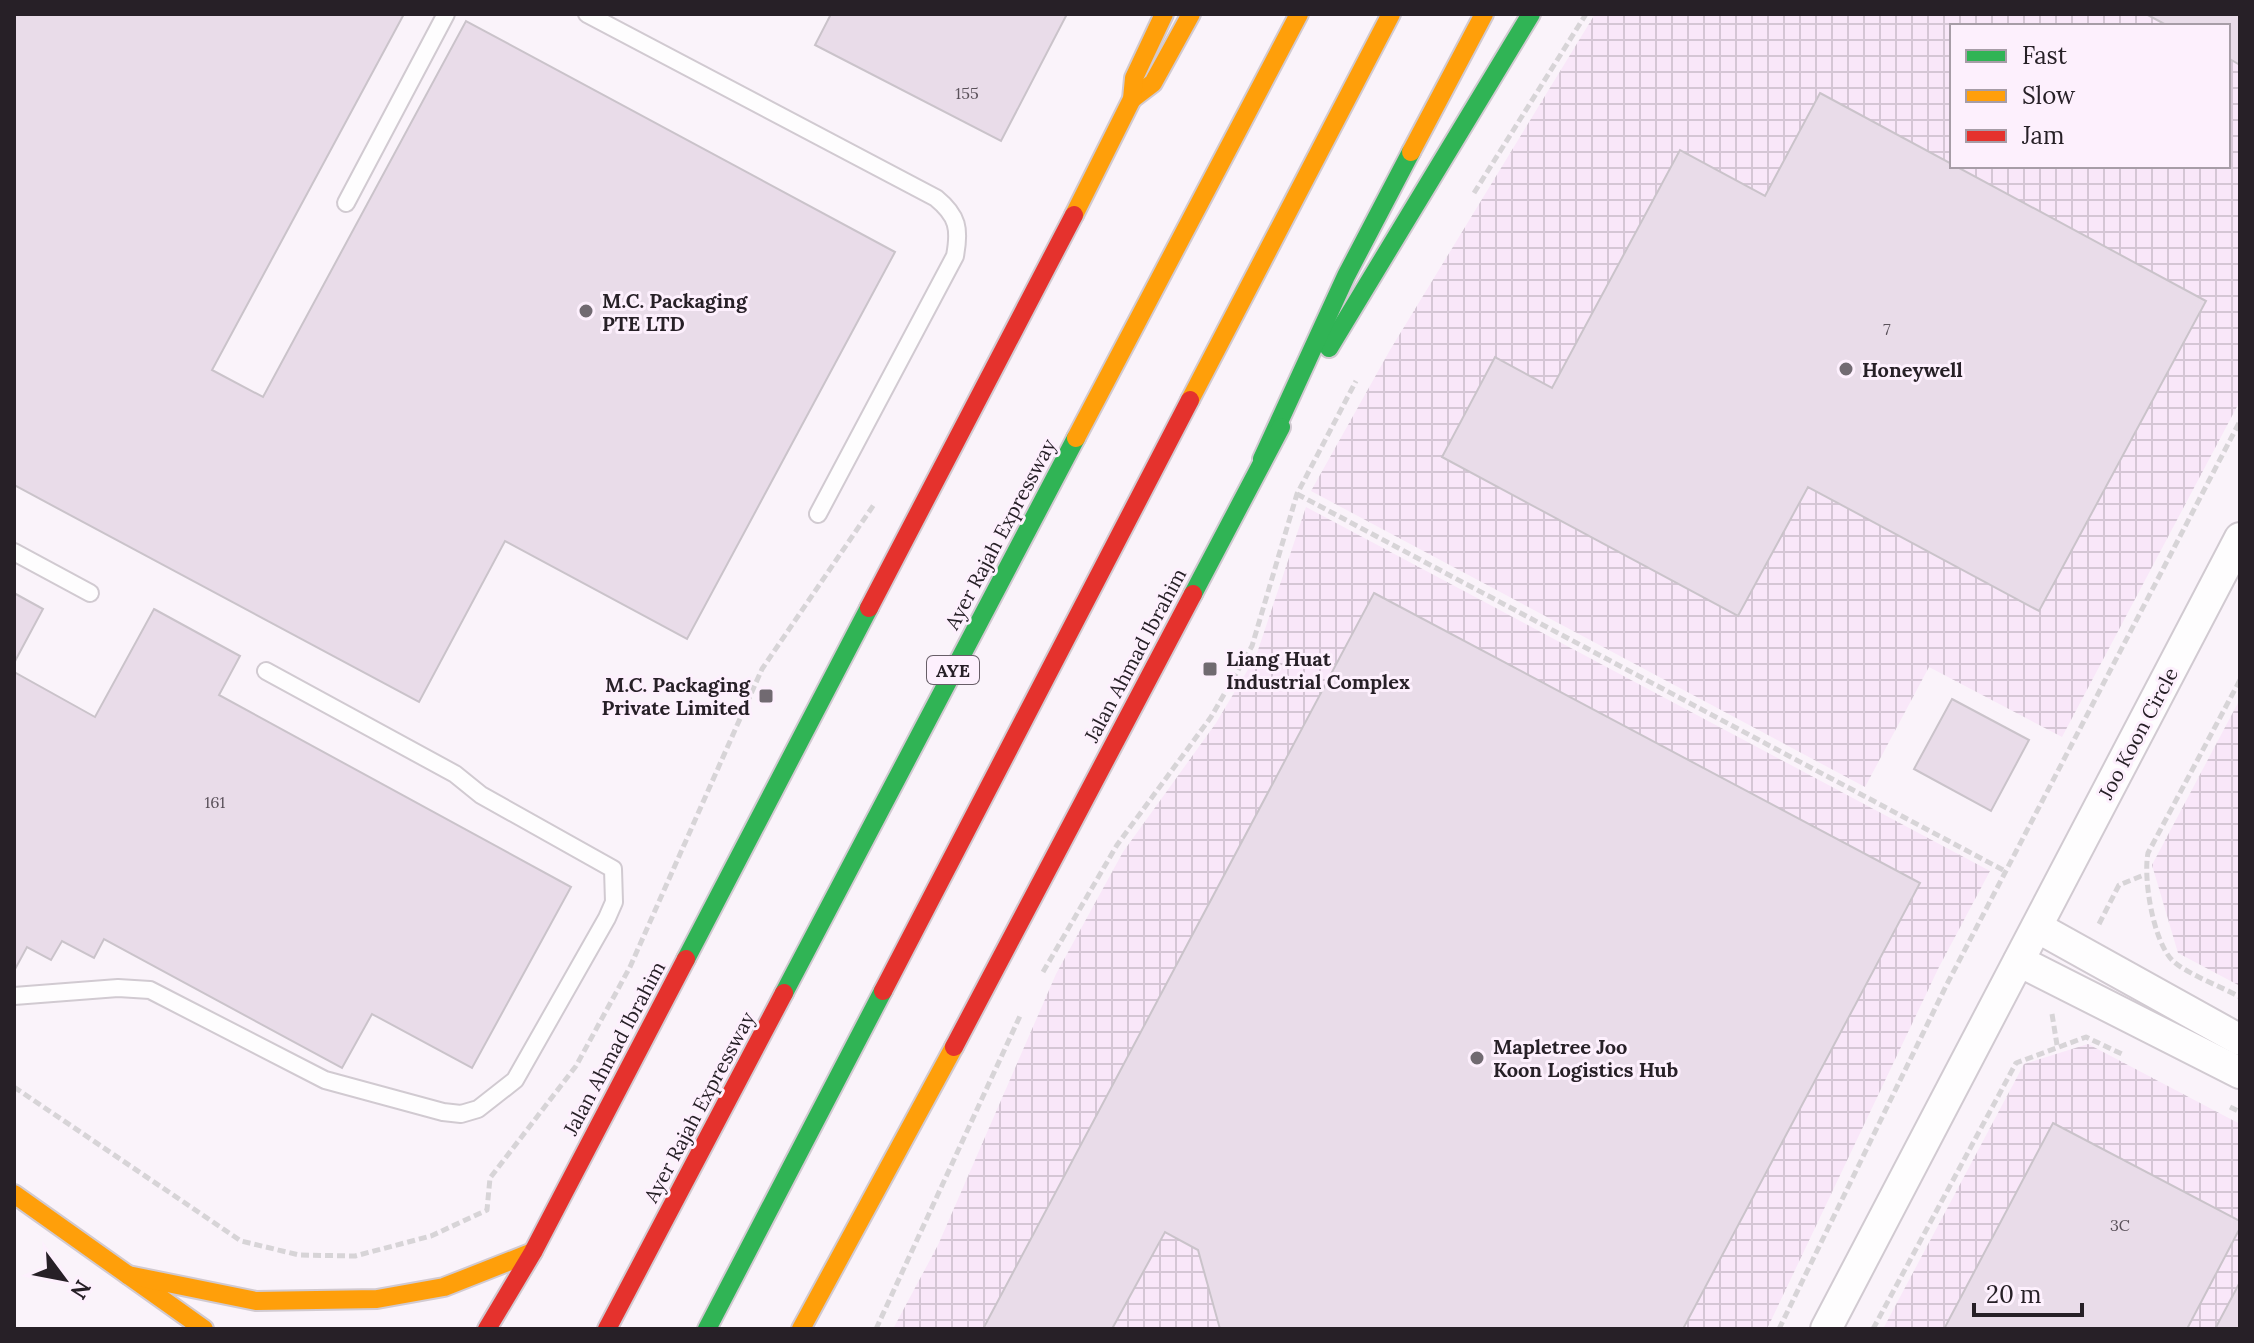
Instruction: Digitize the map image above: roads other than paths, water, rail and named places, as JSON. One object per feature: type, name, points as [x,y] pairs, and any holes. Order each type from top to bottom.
[{"type":"main road","name":"Jalan Ahmad Ibrahim","points":[[487,1329],[533,1252],[1132,99],[1134,78],[1164,14]]},
{"type":"main road","points":[[1132,99],[1153,83],[1191,14]]},
{"type":"main road","name":"Ayer Rajah Expressway","points":[[607,1328],[1299,14]]},
{"type":"main road","points":[[707,1329],[1391,14]]},
{"type":"main road","points":[[1262,459],[1346,276],[1484,14]]},
{"type":"main road","name":"Jalan Ahmad Ibrahim","points":[[801,1329],[950,1055],[1262,459],[1531,14]]},
{"type":"main road","points":[[14,1194],[204,1329]]},
{"type":"main road","points":[[128,1275],[256,1301],[377,1299],[444,1287],[533,1252]]},
{"type":"main road","points":[[526,1298],[533,1252]]},
{"type":"main road","points":[[817,1329],[829,1277]]},
{"type":"street","name":"Joo Koon Circle","points":[[1826,1329],[2240,538]]},
{"type":"street","points":[[2037,927],[2240,1040]]},
{"type":"street","points":[[2019,961],[2240,1073]]},
{"type":"lane","points":[[346,203],[446,14]]},
{"type":"lane","points":[[587,14],[936,198],[954,213],[959,231],[955,256],[818,514]]},
{"type":"lane","points":[[14,552],[90,593]]},
{"type":"lane","points":[[14,996],[118,988],[150,990],[325,1080],[443,1112],[461,1114],[478,1109],[515,1080],[607,918],[614,902],[613,869],[481,795],[455,774],[266,671]]},
{"type":"place","name":"M.C. Packaging PTE LTD","points":[[586,311]]},
{"type":"place","name":"Honeywell","points":[[1846,369]]},
{"type":"place","name":"Liang Huat Industrial Complex","points":[[1210,669]]},
{"type":"place","name":"M.C. Packaging Private Limited","points":[[766,696]]},
{"type":"place","name":"Mapletree Joo Koon Logistics Hub","points":[[1477,1058]]}]
